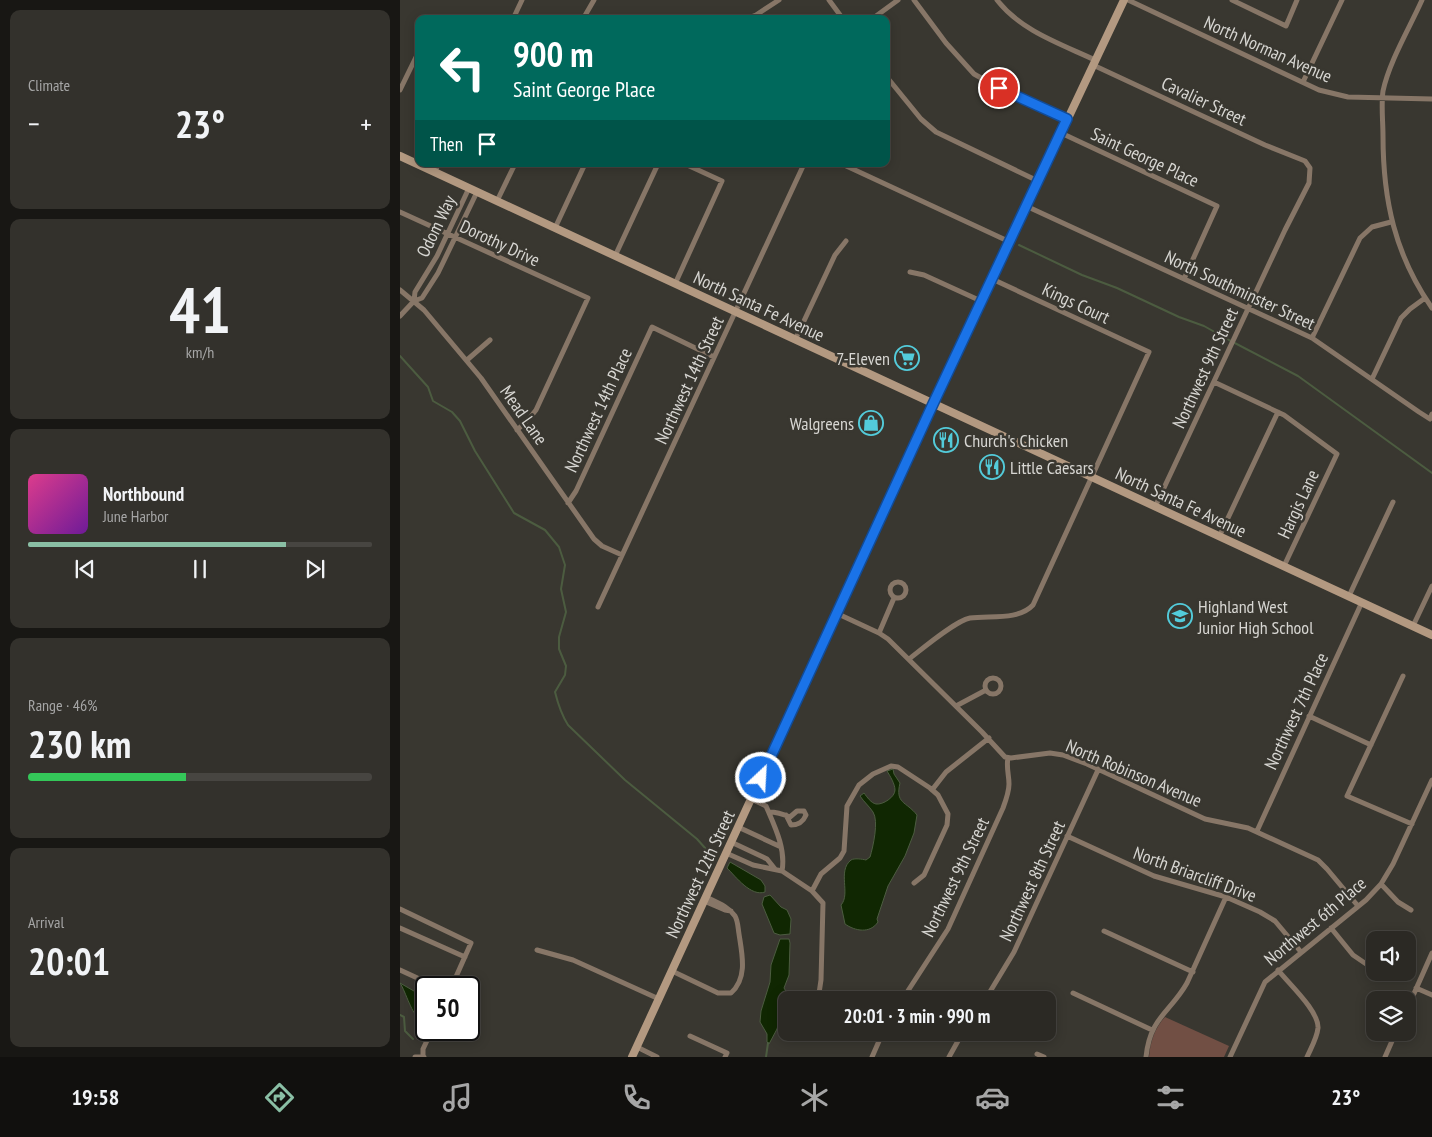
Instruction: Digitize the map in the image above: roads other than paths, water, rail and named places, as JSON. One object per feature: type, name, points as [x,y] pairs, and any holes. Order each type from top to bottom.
[{"type":"main road","name":"Northwest 12th Street","points":[[635,1054],[836,613],[1124,0]]},
{"type":"main road","name":"North Santa Fe Avenue","points":[[400,156],[415,163]]},
{"type":"main road","name":"North Santa Fe Avenue","points":[[423,167],[1432,635]]},
{"type":"street","points":[[515,15],[522,0]]},
{"type":"street","points":[[585,15],[594,0]]},
{"type":"street","points":[[754,15],[779,0]]},
{"type":"street","points":[[829,0],[840,15]]},
{"type":"street","points":[[877,15],[898,0]]},
{"type":"street","points":[[914,0],[952,50],[974,74],[999,88],[1067,119]]},
{"type":"street","name":"Cavalier Street","points":[[997,0],[1014,18],[1028,27],[1094,62],[1265,145],[1305,161]]},
{"type":"street","name":"North Norman Avenue","points":[[1128,0],[1319,90],[1348,97],[1432,99]]},
{"type":"street","points":[[1232,0],[1286,26],[1297,0]]},
{"type":"street","points":[[1303,82],[1342,0]]},
{"type":"street","points":[[1422,0],[1391,66],[1385,84],[1383,99],[1383,172],[1392,222],[1406,265],[1432,308]]},
{"type":"street","points":[[400,90],[415,59]]},
{"type":"street","points":[[890,81],[914,112],[936,132],[1038,181]]},
{"type":"street","name":"Saint George Place","points":[[1061,133],[1217,206],[1184,279]]},
{"type":"street","name":"Northwest 9th Street","points":[[1155,507],[1309,183],[1310,168],[1305,161]]},
{"type":"street","points":[[434,172],[436,167]]},
{"type":"street","points":[[497,201],[514,167]]},
{"type":"street","points":[[555,228],[584,167]]},
{"type":"street","points":[[615,256],[657,167]]},
{"type":"street","points":[[675,284],[722,181],[692,167]]},
{"type":"street","name":"Northwest 14th Street","points":[[598,607],[803,167]]},
{"type":"street","points":[[848,167],[1010,242]]},
{"type":"street","name":"Odom Way","points":[[414,301],[415,292],[431,268],[469,188]]},
{"type":"street","name":"Odom Way","points":[[400,316],[414,301],[422,298],[430,286],[456,238],[477,192]]},
{"type":"street","name":"North Southminster Street","points":[[1026,206],[1312,338],[1396,397],[1431,417]]},
{"type":"street","name":"Dorothy Drive","points":[[400,212],[588,298],[536,410],[517,430]]},
{"type":"street","points":[[1312,338],[1363,233],[1372,227],[1392,222]]},
{"type":"street","points":[[795,340],[835,255],[846,241]]},
{"type":"street","points":[[910,272],[924,275],[981,301]]},
{"type":"street","name":"Kings Court","points":[[992,279],[1149,352],[1092,477]]},
{"type":"street","name":"Mead Lane","points":[[400,290],[424,310],[467,360],[597,542],[622,555]]},
{"type":"street","points":[[1372,379],[1401,318],[1410,308],[1425,298]]},
{"type":"street","name":"Northwest 14th Place","points":[[568,503],[576,491],[652,327],[714,357]]},
{"type":"street","points":[[467,360],[490,340]]},
{"type":"street","points":[[1214,382],[1278,412],[1220,537]]},
{"type":"street","name":"Hargis Lane","points":[[1278,412],[1337,454],[1284,566]]},
{"type":"street","points":[[909,660],[965,620],[1019,614],[1035,603],[1092,477]]},
{"type":"street","points":[[1349,596],[1393,502]]},
{"type":"street","points":[[1413,626],[1432,586]]},
{"type":"street","points":[[879,633],[894,598]]},
{"type":"street","name":"Northwest 7th Place","points":[[1257,831],[1362,602]]},
{"type":"street","points":[[836,613],[888,639],[1008,758]]},
{"type":"street","points":[[1403,676],[1346,796],[1412,824]]},
{"type":"street","points":[[956,706],[986,690]]},
{"type":"street","points":[[1309,716],[1371,745]]},
{"type":"street","points":[[932,790],[946,772],[989,738]]},
{"type":"street","name":"North Robinson Avenue","points":[[1008,758],[1050,753],[1072,758],[1204,819],[1236,824],[1257,831],[1309,855],[1322,864],[1358,906]]},
{"type":"street","name":"Northwest 9th Street","points":[[908,991],[948,929],[999,816],[1008,792],[1008,758]]},
{"type":"street","points":[[812,891],[822,874],[840,858],[844,851],[848,806],[859,785],[864,779],[891,766],[898,766],[932,790],[946,808],[949,819],[924,875],[914,883]]},
{"type":"street","name":"Northwest 8th Street","points":[[990,991],[1014,952],[1098,770]]},
{"type":"street","name":"Northwest 6th Place","points":[[1230,1057],[1262,988],[1270,977],[1358,906],[1380,884],[1393,864],[1432,780]]},
{"type":"street","points":[[751,799],[766,806],[769,812],[781,847],[784,862],[782,871]]},
{"type":"street","points":[[769,812],[778,812],[786,815]]},
{"type":"street","points":[[738,827],[781,847]]},
{"type":"street","name":"North Briarcliff Drive","points":[[1068,836],[1154,876],[1226,897],[1273,919],[1301,952]]},
{"type":"street","points":[[731,842],[767,859],[776,869]]},
{"type":"street","points":[[726,853],[753,865],[782,871],[812,891],[823,903],[819,991]]},
{"type":"street","points":[[1380,884],[1398,902],[1411,910]]},
{"type":"street","points":[[1146,1057],[1152,1030],[1164,1012],[1180,994],[1226,897]]},
{"type":"street","points":[[672,971],[718,993],[734,990],[742,971],[743,961],[737,919],[731,911],[705,899]]},
{"type":"street","points":[[400,909],[471,943],[456,976]]},
{"type":"street","points":[[400,928],[465,957]]},
{"type":"street","points":[[1331,928],[1353,955],[1366,964]]},
{"type":"street","points":[[1104,931],[1192,972]]},
{"type":"street","points":[[537,950],[564,956],[659,999]]},
{"type":"street","points":[[1415,991],[1432,954]]},
{"type":"street","points":[[400,970],[415,977]]},
{"type":"street","points":[[1278,970],[1311,1007],[1317,1018],[1317,1032],[1307,1057]]},
{"type":"street","points":[[1416,988],[1432,995]]},
{"type":"street","points":[[1073,994],[1152,1030]]},
{"type":"street","points":[[690,1036],[726,1055]]},
{"type":"street","points":[[415,1057],[424,1057],[423,1049],[427,1041]]},
{"type":"street","points":[[874,1057],[880,1041]]},
{"type":"street","points":[[949,1057],[958,1041]]},
{"type":"street","points":[[1385,1057],[1392,1041]]},
{"type":"street","points":[[635,1054],[657,1057]]},
{"type":"street","points":[[1037,1054],[1044,1057]]},
{"type":"waterway","points":[[1019,245],[1082,275],[1117,288],[1179,317],[1204,326],[1298,376],[1432,473]]},
{"type":"waterway","points":[[400,356],[428,387],[433,401],[452,412],[460,421],[475,451],[514,513],[545,530],[559,547],[565,565],[561,589],[566,612],[559,637],[559,649],[566,666],[565,675],[555,692],[563,717],[568,725],[625,780],[697,839],[714,858]]},
{"type":"waterway","points":[[400,1015],[404,1017],[405,1031],[413,1039]]},
{"type":"waterway","points":[[766,1057],[768,1043]]},
{"type":"place","name":"7-Eleven","points":[[907,358]]},
{"type":"place","name":"Walgreens","points":[[871,423]]},
{"type":"place","name":"Church's Chicken","points":[[946,440]]},
{"type":"place","name":"Little Caesars","points":[[992,467]]},
{"type":"place","name":"Highland West Junior High School","points":[[1180,616]]}]
